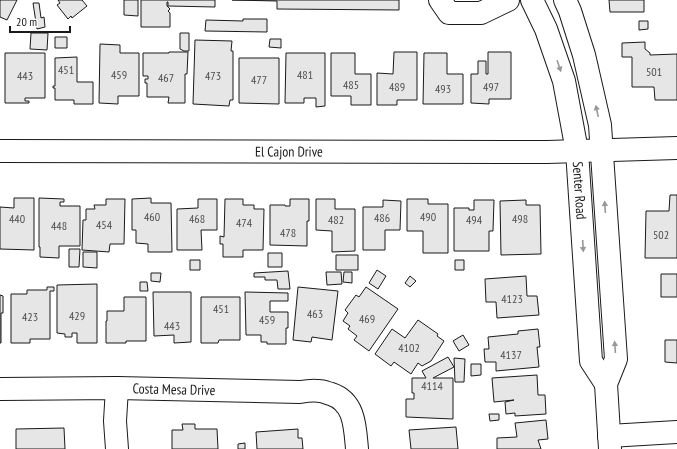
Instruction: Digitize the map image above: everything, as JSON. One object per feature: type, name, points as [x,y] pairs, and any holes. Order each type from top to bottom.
[{"type":"street","points":[[440,0],[450,13],[481,13],[508,0]]},
{"type":"street","name":"Senter Road","points":[[532,0],[546,29],[564,82],[577,151],[591,361],[606,384]]},
{"type":"street","name":"Senter Road","points":[[565,0],[584,55],[600,125],[616,359],[606,384],[610,443]]},
{"type":"street","name":"El Cajon Drive","points":[[0,151],[547,152],[677,148]]},
{"type":"street","points":[[117,388],[115,421],[117,449]]},
{"type":"street","name":"Costa Mesa Drive","points":[[0,389],[117,388],[300,392],[320,391],[334,396],[344,402],[351,412],[355,425],[357,449]]},
{"type":"street","points":[[610,443],[677,432]]},
{"type":"building","points":[[0,0],[17,0],[7,20],[0,17]]},
{"type":"building","points":[[58,0],[82,0],[87,6],[72,18],[71,16],[68,19],[57,5],[60,3]]},
{"type":"building","points":[[124,0],[138,0],[138,16],[124,15]]},
{"type":"building","points":[[141,0],[215,0],[215,7],[168,6],[167,2],[167,6],[170,9],[168,11],[170,13],[170,27],[141,27]]},
{"type":"building","points":[[232,0],[399,0],[399,10],[277,9],[277,1]]},
{"type":"building","points":[[609,0],[644,0],[644,12],[610,12]]},
{"type":"building","points":[[33,3],[39,3],[41,18],[44,17],[45,27],[37,29]]},
{"type":"building","points":[[243,19],[267,19],[267,32],[205,31],[206,20],[243,21]]},
{"type":"building","points":[[639,21],[648,21],[648,29],[639,30]]},
{"type":"building","points":[[31,33],[48,33],[47,50],[30,49]]},
{"type":"building","points":[[180,33],[189,33],[189,51],[180,49]]},
{"type":"building","points":[[55,37],[67,37],[67,48],[55,48]]},
{"type":"building","points":[[270,39],[281,39],[281,48],[269,47]]},
{"type":"building","points":[[195,40],[232,41],[233,100],[230,100],[229,106],[193,104]]},
{"type":"building","points":[[645,42],[645,49],[650,53],[650,55],[677,54],[677,100],[655,100],[654,87],[632,87],[632,57],[622,57],[622,43]]},
{"type":"building","points":[[100,44],[120,45],[120,53],[139,53],[139,96],[118,96],[118,104],[99,103]]},
{"type":"building","points":[[188,52],[187,74],[185,74],[185,103],[168,103],[169,97],[147,97],[147,83],[145,83],[145,79],[148,79],[148,76],[143,76],[143,53]]},
{"type":"building","points":[[394,52],[417,52],[417,100],[397,100],[397,105],[377,105],[377,73],[393,74]]},
{"type":"building","points":[[488,52],[511,52],[511,99],[489,99],[489,104],[471,103],[471,74],[478,74],[478,61],[486,61],[486,74],[488,74]]},
{"type":"building","points":[[5,53],[45,53],[45,98],[25,98],[25,101],[29,101],[29,103],[5,103]]},
{"type":"building","points":[[286,53],[325,53],[325,106],[316,107],[316,98],[304,98],[304,103],[285,103]]},
{"type":"building","points":[[331,53],[355,53],[355,74],[371,74],[371,105],[351,105],[351,96],[331,96]]},
{"type":"building","points":[[424,53],[447,53],[447,74],[463,74],[463,104],[423,104]]},
{"type":"building","points":[[77,57],[77,82],[93,82],[93,104],[74,104],[74,100],[55,100],[55,88],[53,88],[53,86],[55,86],[55,58]]},
{"type":"building","points":[[239,58],[279,58],[279,104],[239,103]]},
{"type":"building","points":[[670,195],[677,195],[677,258],[645,258],[646,211],[669,211]]},
{"type":"building","points":[[14,198],[34,198],[34,250],[0,249],[0,207],[14,208]]},
{"type":"building","points":[[39,198],[64,199],[64,202],[60,202],[60,206],[80,206],[80,246],[59,246],[59,258],[40,257]]},
{"type":"building","points":[[151,198],[151,203],[171,203],[172,252],[148,252],[148,244],[136,243],[136,230],[132,230],[132,199]]},
{"type":"building","points":[[106,199],[125,199],[124,244],[110,244],[109,252],[82,250],[83,220],[86,220],[86,209],[95,209],[94,205],[106,205]]},
{"type":"building","points":[[198,199],[217,199],[217,230],[201,230],[202,250],[177,250],[177,209],[198,208]]},
{"type":"building","points":[[225,199],[243,199],[243,205],[254,205],[254,209],[264,209],[263,250],[243,250],[243,257],[223,257],[223,244],[220,244],[220,236],[224,237]]},
{"type":"building","points":[[290,199],[309,199],[307,246],[270,245],[270,205],[290,206]]},
{"type":"building","points":[[316,199],[335,199],[335,209],[355,209],[355,251],[332,252],[332,231],[316,230]]},
{"type":"building","points":[[407,199],[428,199],[428,204],[448,204],[448,253],[423,253],[423,231],[407,231]]},
{"type":"building","points":[[383,200],[401,201],[400,230],[385,230],[385,250],[363,250],[363,207],[383,207]]},
{"type":"building","points":[[474,200],[494,200],[493,231],[489,231],[489,251],[454,251],[454,208],[469,208],[469,210],[474,210]]},
{"type":"building","points":[[526,200],[526,205],[540,205],[541,254],[501,255],[500,201]]},
{"type":"building","points":[[69,249],[80,249],[79,267],[69,267]]},
{"type":"building","points":[[83,252],[97,252],[97,268],[83,267]]},
{"type":"building","points":[[268,253],[282,253],[282,267],[268,267]]},
{"type":"building","points":[[336,255],[358,255],[358,270],[336,270]]},
{"type":"building","points":[[190,260],[200,260],[200,270],[190,270]]},
{"type":"building","points":[[455,260],[464,260],[464,270],[455,270]]},
{"type":"building","points":[[377,270],[386,276],[378,289],[369,283]]},
{"type":"building","points":[[288,271],[290,289],[278,289],[277,280],[265,280],[265,277],[254,277],[254,273]]},
{"type":"building","points":[[326,272],[341,272],[342,284],[327,285]]},
{"type":"building","points":[[344,272],[352,272],[352,283],[343,282]]},
{"type":"building","points":[[151,273],[161,273],[160,282],[151,281]]},
{"type":"building","points":[[661,274],[677,274],[677,297],[661,297]]},
{"type":"building","points":[[410,276],[416,281],[410,287],[405,283]]},
{"type":"building","points":[[526,276],[527,296],[537,296],[539,315],[497,318],[496,302],[486,302],[485,279]]},
{"type":"building","points":[[140,282],[147,282],[148,291],[140,291]]},
{"type":"building","points":[[97,284],[97,343],[77,343],[77,333],[72,333],[72,337],[65,337],[65,334],[57,333],[57,285]]},
{"type":"building","points":[[47,287],[54,287],[54,291],[50,291],[50,339],[30,339],[30,343],[11,343],[11,294],[27,294],[27,290],[47,290]]},
{"type":"building","points":[[298,287],[338,291],[332,340],[312,337],[311,342],[293,340]]},
{"type":"building","points":[[366,287],[398,309],[369,351],[354,340],[357,336],[348,329],[350,326],[343,321],[348,313],[345,310],[356,295],[359,297]]},
{"type":"building","points":[[153,292],[191,292],[191,342],[174,343],[174,335],[154,336]]},
{"type":"building","points":[[245,292],[288,293],[288,301],[270,301],[270,312],[288,312],[286,344],[267,344],[267,342],[261,342],[261,335],[246,335]]},
{"type":"building","points":[[0,295],[3,296],[3,313],[1,313],[1,343],[0,343]]},
{"type":"building","points":[[124,297],[146,297],[146,341],[106,343],[107,311],[124,311]]},
{"type":"building","points":[[201,297],[240,297],[240,340],[219,340],[218,343],[201,343]]},
{"type":"building","points":[[418,320],[438,334],[437,336],[444,341],[431,361],[422,366],[418,363],[411,374],[394,362],[391,366],[375,354],[392,329],[405,338]]},
{"type":"building","points":[[538,329],[540,347],[537,347],[539,367],[496,371],[496,362],[485,362],[484,349],[489,349],[488,337],[518,334],[518,331]]},
{"type":"building","points":[[463,335],[469,345],[459,351],[453,341]]},
{"type":"building","points":[[665,340],[677,340],[677,363],[665,362]]},
{"type":"building","points":[[448,357],[454,367],[433,378],[453,378],[453,419],[406,417],[406,399],[414,399],[414,393],[412,393],[412,378],[426,378],[422,371]]},
{"type":"building","points":[[454,358],[465,359],[464,382],[455,382]]},
{"type":"building","points":[[471,364],[481,364],[481,375],[471,376]]},
{"type":"building","points":[[537,375],[538,395],[545,395],[546,414],[515,416],[515,413],[506,414],[505,402],[514,400],[494,402],[492,378]]},
{"type":"building","points":[[489,414],[499,414],[499,420],[490,421]]},
{"type":"building","points":[[546,420],[548,439],[538,440],[541,449],[497,449],[497,438],[517,437],[515,423]]},
{"type":"building","points":[[182,424],[195,424],[195,429],[217,429],[218,449],[172,449],[172,430],[183,430]]},
{"type":"building","points":[[456,427],[458,449],[411,449],[409,430]]},
{"type":"building","points":[[64,428],[65,449],[16,449],[16,429]]},
{"type":"building","points":[[298,429],[298,438],[302,438],[303,449],[257,449],[256,432]]},
{"type":"building","points":[[245,443],[245,449],[238,449],[238,444]]}]
